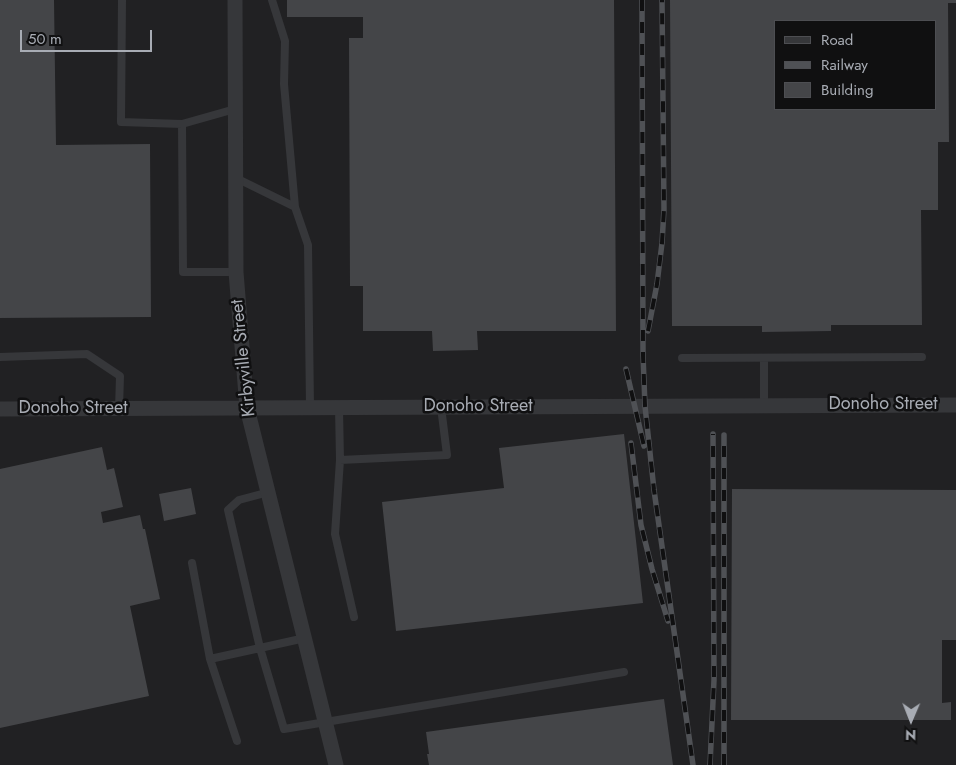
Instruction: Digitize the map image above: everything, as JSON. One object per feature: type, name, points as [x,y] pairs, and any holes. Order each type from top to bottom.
[{"type":"street","name":"Kirbyville Street","points":[[236,0],[236,272],[247,408],[336,765]]},
{"type":"street","name":"Donoho Street","points":[[0,409],[956,406]]},
{"type":"lane","points":[[122,0],[121,122],[182,124],[236,109]]},
{"type":"lane","points":[[272,0],[285,40],[284,84],[295,207],[308,245],[310,407]]},
{"type":"lane","points":[[182,124],[183,272],[236,272]]},
{"type":"lane","points":[[236,178],[295,207]]},
{"type":"lane","points":[[0,357],[87,354],[120,376],[119,409]]},
{"type":"lane","points":[[682,358],[922,357]]},
{"type":"lane","points":[[764,358],[764,406]]},
{"type":"lane","points":[[340,460],[446,455],[441,407]]},
{"type":"lane","points":[[338,408],[340,460],[335,534],[354,617]]},
{"type":"lane","points":[[269,492],[239,500],[228,510],[260,648],[284,729],[624,672]]},
{"type":"lane","points":[[192,563],[210,659],[237,741]]},
{"type":"lane","points":[[210,659],[305,638]]},
{"type":"shaded area","points":[[0,0],[956,0],[956,765],[0,765]]},
{"type":"building","points":[[0,0],[54,0],[56,145],[150,144],[151,317],[0,318]]},
{"type":"building","points":[[287,0],[614,0],[616,331],[477,331],[478,350],[433,351],[432,331],[363,331],[363,286],[350,286],[349,38],[363,38],[363,17],[287,17]]},
{"type":"building","points":[[670,0],[956,0],[956,3],[948,3],[949,142],[938,142],[938,210],[921,210],[922,325],[831,325],[831,331],[762,332],[762,326],[672,326]]},
{"type":"building","points":[[624,434],[643,603],[396,631],[382,502],[504,488],[499,448]]},
{"type":"building","points":[[102,447],[107,470],[114,468],[123,507],[101,512],[103,523],[140,515],[143,529],[145,529],[160,599],[130,606],[149,696],[0,728],[0,469]]},
{"type":"building","points":[[191,488],[196,514],[164,521],[159,494]]},
{"type":"building","points":[[732,489],[956,490],[956,640],[942,640],[942,703],[951,702],[951,720],[731,720]]},
{"type":"building","points":[[664,699],[673,765],[429,765],[426,732]]},
{"type":"railway","points":[[642,0],[643,355],[645,406],[654,490],[693,765]]},
{"type":"railway","points":[[648,331],[657,284],[664,209],[662,0]]},
{"type":"railway","points":[[626,369],[644,446]]},
{"type":"railway","points":[[710,765],[714,680],[713,434]]},
{"type":"railway","points":[[724,435],[724,765]]},
{"type":"railway","points":[[631,443],[641,525],[668,621]]}]
